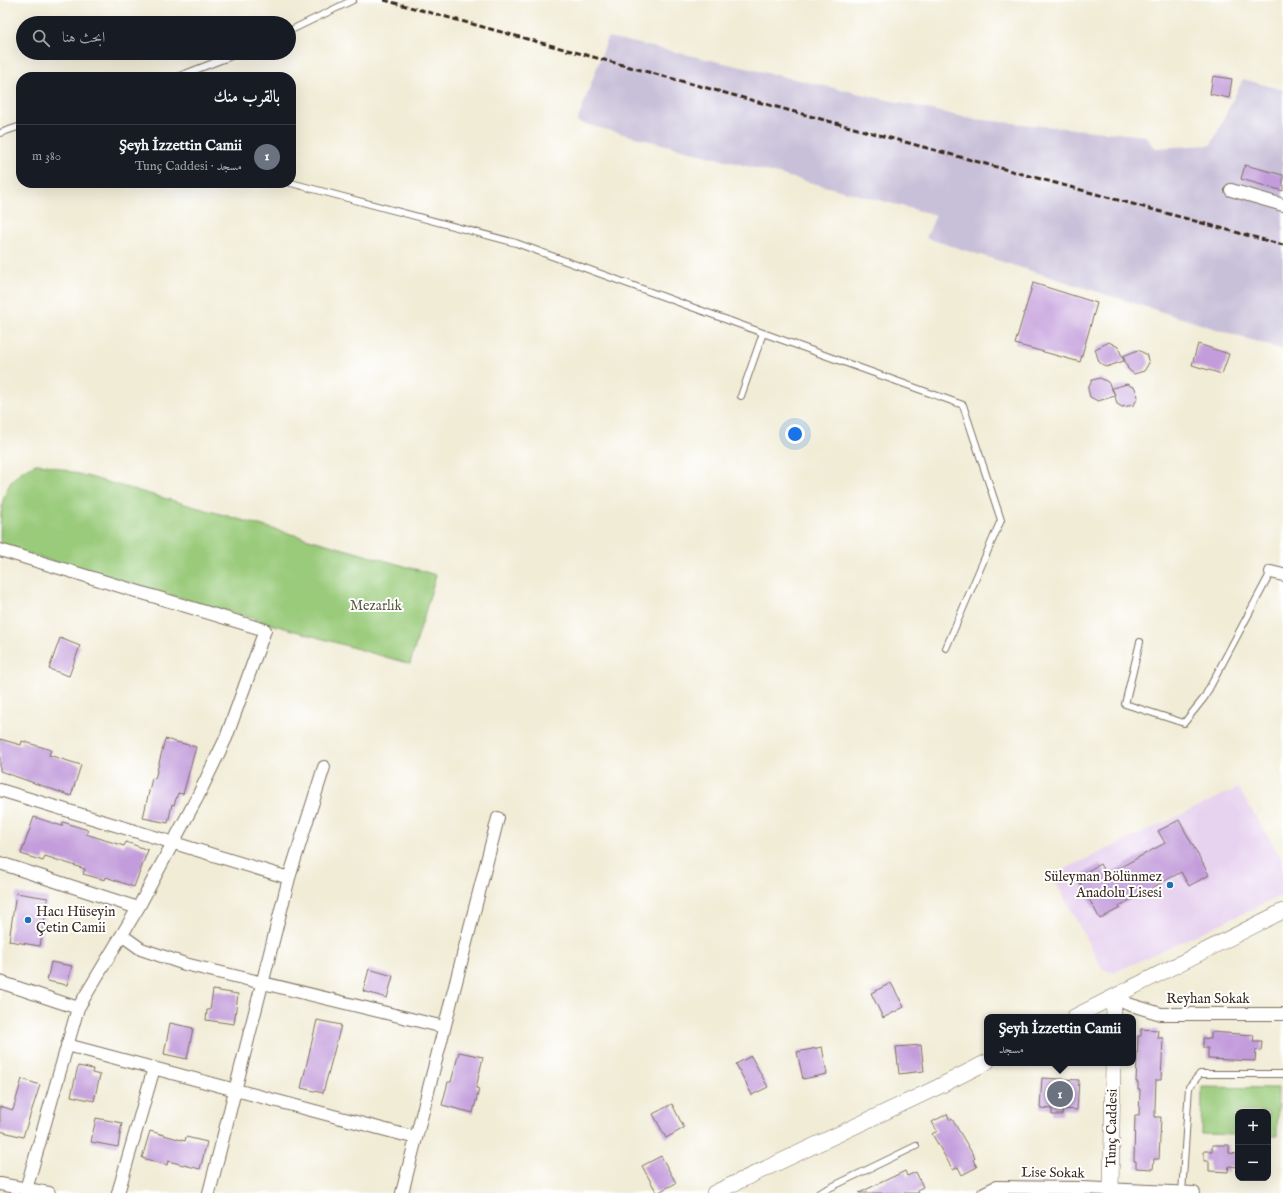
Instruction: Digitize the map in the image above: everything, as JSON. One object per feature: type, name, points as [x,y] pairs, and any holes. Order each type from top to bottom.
[{"type":"street","points":[[1232,190],[1283,205]]},
{"type":"street","points":[[0,550],[264,630],[226,738],[174,843],[122,936],[78,1008],[25,1191]]},
{"type":"street","points":[[209,1193],[261,983],[289,878],[324,767]]},
{"type":"street","points":[[0,790],[289,878]]},
{"type":"street","points":[[402,1193],[498,818]]},
{"type":"street","points":[[0,863],[138,908]]},
{"type":"street","points":[[1080,1014],[1283,911]]},
{"type":"street","points":[[122,936],[141,950],[185,964],[444,1027]]},
{"type":"street","points":[[0,982],[78,1008]]},
{"type":"street","points":[[1113,997],[1114,1014]]},
{"type":"street","name":"Reyhan Sokak","points":[[1113,997],[1128,1004],[1161,1014],[1283,1014]]},
{"type":"street","points":[[68,1045],[235,1091],[416,1138]]},
{"type":"street","points":[[714,1193],[938,1087],[984,1064]]},
{"type":"street","name":"Tunç Caddesi","points":[[1111,1191],[1114,1066]]},
{"type":"street","points":[[118,1193],[154,1068]]},
{"type":"street","points":[[0,1184],[25,1191],[49,1193]]},
{"type":"street","name":"Lise Sokak","points":[[984,1193],[996,1187],[1194,1193]]},
{"type":"lane","points":[[296,28],[353,0]]},
{"type":"lane","points":[[190,72],[220,60]]},
{"type":"lane","points":[[0,133],[16,128]]},
{"type":"lane","points":[[296,184],[516,243],[964,405],[1001,520],[946,648]]},
{"type":"lane","points":[[741,396],[762,333]]},
{"type":"lane","points":[[1140,642],[1125,704],[1184,723],[1204,698],[1277,574]]},
{"type":"lane","points":[[1182,1193],[1189,1087],[1200,1074],[1283,1074]]},
{"type":"lane","points":[[819,1193],[916,1146]]},
{"type":"lane","points":[[833,1186],[836,1193]]},
{"type":"shaded area","points":[[608,37],[972,119],[1146,136],[1154,148],[1211,145],[1243,79],[1283,90],[1283,350],[926,238],[936,215],[577,122]]},
{"type":"shaded area","name":"Süleyman Bölünmez Anadolu Lisesi","points":[[1238,788],[1283,861],[1283,895],[1113,973],[1102,968],[1052,875]]},
{"type":"green space","name":"Mezarlık","points":[[36,464],[47,465],[436,575],[410,664],[0,546],[4,496],[15,477],[24,470]]},
{"type":"green space","points":[[1202,1087],[1278,1088],[1277,1136],[1271,1136],[1271,1109],[1235,1109],[1235,1135],[1201,1134]]},
{"type":"building","points":[[1213,76],[1232,79],[1229,98],[1210,94]]},
{"type":"building","points":[[1245,165],[1283,175],[1283,191],[1241,179]]},
{"type":"building","points":[[1033,283],[1097,303],[1080,362],[1015,344]]},
{"type":"building","points":[[1109,342],[1118,347],[1124,361],[1106,367],[1099,362],[1095,349]]},
{"type":"building","points":[[1198,344],[1229,354],[1222,374],[1192,365]]},
{"type":"building","points":[[1138,350],[1146,354],[1149,363],[1144,371],[1134,374],[1128,369],[1123,356]]},
{"type":"building","points":[[1100,378],[1108,382],[1115,395],[1112,388],[1127,384],[1135,388],[1138,397],[1134,405],[1122,407],[1117,404],[1115,396],[1098,401],[1090,397],[1088,389],[1092,380]]},
{"type":"building","points":[[60,638],[80,646],[69,676],[49,669]]},
{"type":"building","points":[[0,739],[21,745],[22,741],[51,750],[49,755],[81,765],[71,796],[0,771]]},
{"type":"building","points":[[165,739],[196,747],[183,794],[178,793],[174,805],[172,804],[168,823],[143,818],[152,778],[155,779]]},
{"type":"building","points":[[34,817],[62,826],[63,822],[88,830],[86,834],[124,846],[126,842],[148,850],[134,887],[106,877],[105,880],[83,874],[85,869],[45,856],[43,861],[21,854]]},
{"type":"building","points":[[1179,820],[1209,875],[1189,886],[1181,872],[1119,906],[1120,908],[1100,919],[1077,877],[1100,864],[1106,875],[1165,843],[1158,831]]},
{"type":"building","name":"Hacı Hüseyin Çetin Camii","points":[[16,893],[48,898],[40,946],[9,941]]},
{"type":"building","points":[[51,962],[72,966],[67,985],[47,981]]},
{"type":"building","points":[[369,969],[393,976],[387,998],[363,991]]},
{"type":"building","points":[[891,983],[904,1007],[883,1018],[871,993]]},
{"type":"building","points":[[213,990],[238,994],[234,1024],[206,1020],[207,1010],[210,1010]]},
{"type":"building","points":[[317,1020],[341,1025],[323,1093],[301,1088]]},
{"type":"building","points":[[170,1023],[193,1028],[187,1059],[164,1054]]},
{"type":"building","points":[[1141,1029],[1158,1030],[1157,1038],[1163,1038],[1161,1080],[1156,1080],[1155,1108],[1155,1117],[1161,1117],[1159,1159],[1154,1159],[1153,1169],[1136,1168],[1136,1161],[1134,1161],[1135,1115],[1139,1115],[1140,1089],[1138,1089],[1138,1082],[1136,1082],[1138,1036],[1141,1036]]},
{"type":"building","points":[[1211,1032],[1254,1035],[1253,1041],[1262,1041],[1261,1051],[1256,1050],[1255,1061],[1208,1059],[1208,1048],[1203,1048],[1203,1038],[1211,1039]]},
{"type":"building","points":[[921,1045],[924,1071],[899,1074],[896,1047]]},
{"type":"building","points":[[822,1047],[827,1074],[803,1079],[797,1052]]},
{"type":"building","points":[[459,1052],[483,1057],[476,1088],[479,1089],[473,1113],[442,1105],[448,1082],[451,1082]]},
{"type":"building","points":[[751,1056],[768,1087],[752,1095],[736,1064]]},
{"type":"building","points":[[78,1066],[93,1069],[92,1073],[100,1075],[94,1101],[71,1096]]},
{"type":"building","points":[[1042,1078],[1079,1080],[1077,1110],[1063,1109],[1062,1115],[1052,1115],[1052,1109],[1040,1108]]},
{"type":"building","points":[[22,1079],[40,1085],[23,1137],[0,1131],[0,1106],[13,1110]]},
{"type":"building","points":[[672,1104],[684,1128],[666,1138],[653,1114]]},
{"type":"building","points":[[947,1114],[950,1120],[952,1119],[975,1158],[973,1160],[977,1167],[962,1175],[958,1167],[953,1170],[932,1134],[937,1131],[932,1122]]},
{"type":"building","points":[[96,1118],[122,1123],[118,1147],[91,1142]]},
{"type":"building","points":[[150,1131],[185,1141],[186,1137],[207,1142],[200,1169],[168,1161],[167,1165],[142,1158]]},
{"type":"building","points":[[1212,1145],[1229,1145],[1229,1153],[1235,1154],[1235,1167],[1229,1166],[1228,1172],[1209,1171],[1209,1161],[1204,1161],[1204,1151],[1212,1151]]},
{"type":"building","points":[[661,1156],[676,1183],[657,1193],[642,1166]]},
{"type":"building","points":[[905,1171],[907,1176],[916,1172],[923,1187],[917,1190],[919,1193],[859,1193]]},
{"type":"railway","points":[[384,0],[1283,245]]},
{"type":"place","name":"Süleyman Bölünmez Anadolu Lisesi","points":[[1170,885]]},
{"type":"place","name":"Hacı Hüseyin Çetin Camii","points":[[28,920]]},
{"type":"place","name":"Şeyh İzzettin Camii","points":[[1060,1094]]}]
